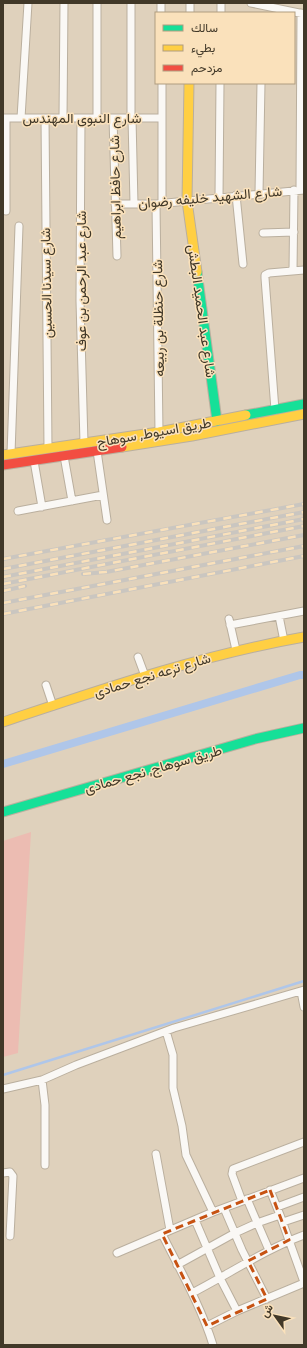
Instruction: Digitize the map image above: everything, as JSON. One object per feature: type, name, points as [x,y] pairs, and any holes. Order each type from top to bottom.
[{"type":"main road","name":"شارع عبد الحميد البطش","points":[[189,84],[187,201],[217,421]]},
{"type":"main road","name":"طريق اسيوط, سوهاج","points":[[7,454],[159,432],[304,404]]},
{"type":"main road","name":"طريق اسيوط, سوهاج","points":[[3,465],[192,436],[304,414]]},
{"type":"main road","name":"شارع ترعه نجع حمادى","points":[[3,722],[145,676],[236,650],[304,637]]},
{"type":"main road","name":"طريق سوهاج, نجع حمادى","points":[[3,812],[255,739],[304,728]]},
{"type":"street","points":[[21,118],[28,3]]},
{"type":"street","points":[[63,118],[64,3]]},
{"type":"street","points":[[97,3],[97,118]]},
{"type":"street","points":[[131,3],[134,204]]},
{"type":"street","points":[[251,3],[263,9],[292,12],[294,3]]},
{"type":"street","points":[[293,271],[294,232],[300,190],[302,14]]},
{"type":"street","name":"شارع حنظلة بن ربيعه","points":[[159,432],[158,297],[162,84]]},
{"type":"street","points":[[219,197],[220,84]]},
{"type":"street","points":[[259,193],[261,84]]},
{"type":"street","points":[[4,118],[6,211]]},
{"type":"street","name":"شارع النبوى المهندس","points":[[4,118],[162,118]]},
{"type":"street","name":"شارع سيدنا الحسين","points":[[45,118],[48,448]]},
{"type":"street","name":"شارع عبد الرحمن بن عوف","points":[[81,118],[80,302],[84,443]]},
{"type":"street","name":"شارع حافظ ابراهيم","points":[[113,118],[117,256]]},
{"type":"street","name":"شارع الشهيد خليفه رضوان","points":[[115,204],[187,201],[300,190]]},
{"type":"street","points":[[236,196],[242,264]]},
{"type":"street","points":[[7,454],[19,226]]},
{"type":"street","points":[[263,233],[294,232]]},
{"type":"street","points":[[274,410],[265,275],[269,273],[304,270]]},
{"type":"street","points":[[96,451],[107,520]]},
{"type":"street","points":[[64,456],[72,501]]},
{"type":"street","points":[[34,461],[42,507]]},
{"type":"street","points":[[18,511],[103,495]]},
{"type":"street","points":[[236,650],[229,622],[279,616],[304,611]]},
{"type":"street","points":[[279,616],[284,640]]},
{"type":"street","points":[[138,657],[145,676]]},
{"type":"street","points":[[46,685],[53,706]]},
{"type":"street","points":[[3,1089],[42,1080],[76,1065],[203,1018],[302,990],[304,1007]]},
{"type":"street","points":[[166,1031],[173,1055],[173,1088],[182,1126],[186,1155],[212,1212]]},
{"type":"street","points":[[42,1080],[45,1165]]},
{"type":"street","points":[[270,1250],[232,1174],[233,1169],[304,1142]]},
{"type":"street","points":[[156,1154],[170,1230]]},
{"type":"street","points":[[3,1172],[10,1172],[13,1176],[10,1236]]},
{"type":"street","points":[[117,1253],[212,1212],[304,1178]]},
{"type":"street","points":[[207,1326],[237,1311],[304,1283],[282,1218],[270,1190]]},
{"type":"street","points":[[277,1207],[304,1197]]},
{"type":"street","points":[[224,1208],[242,1250],[267,1299]]},
{"type":"street","points":[[177,1264],[257,1223],[304,1215]]},
{"type":"street","points":[[195,1220],[220,1278],[237,1311]]},
{"type":"street","points":[[162,1234],[192,1293],[214,1345]]},
{"type":"street","points":[[192,1293],[248,1261],[289,1240],[304,1235]]},
{"type":"highlighted area","points":[[270,1190],[289,1240],[248,1261],[267,1299],[207,1326],[162,1234]]},
{"type":"shaded area","points":[[31,832],[18,1053],[3,1057],[3,841]]},
{"type":"waterway","points":[[3,764],[304,675]]},
{"type":"waterway","points":[[3,1075],[304,981]]},
{"type":"railway","points":[[3,559],[304,504]]},
{"type":"railway","points":[[3,569],[304,512]]},
{"type":"railway","points":[[3,577],[304,519]]},
{"type":"railway","points":[[3,584],[304,526]]},
{"type":"railway","points":[[83,574],[106,572],[304,535]]},
{"type":"railway","points":[[3,603],[304,546]]},
{"type":"railway","points":[[3,614],[304,556]]},
{"type":"railway","points":[[3,591],[25,586]]},
{"type":"traffic: fast","points":[[197,272],[217,421]]},
{"type":"traffic: fast","points":[[246,415],[304,404]]},
{"type":"traffic: fast","points":[[3,812],[255,739],[304,728]]},
{"type":"traffic: slow","points":[[189,84],[187,201],[197,272]]},
{"type":"traffic: slow","points":[[122,447],[192,436],[304,414]]},
{"type":"traffic: slow","points":[[3,455],[159,432],[246,415]]},
{"type":"traffic: slow","points":[[3,722],[115,685],[190,663],[266,644],[304,637]]},
{"type":"traffic: jam","points":[[3,465],[122,447]]}]
